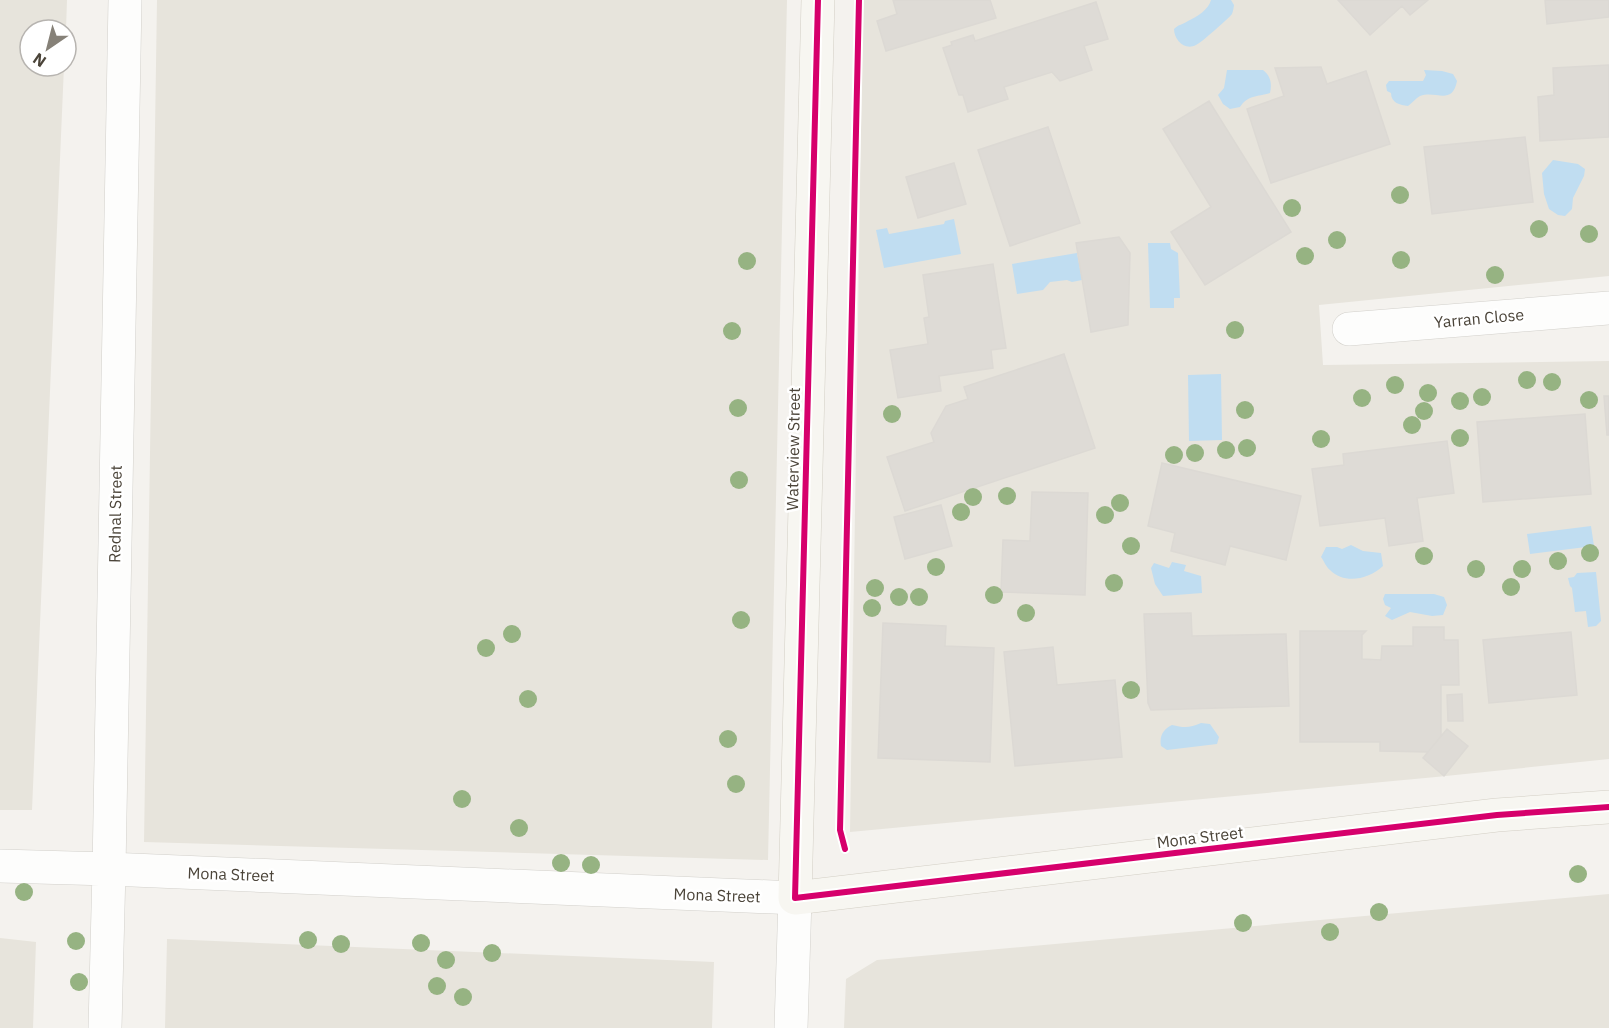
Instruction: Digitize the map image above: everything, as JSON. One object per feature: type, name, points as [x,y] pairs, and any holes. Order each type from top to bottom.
[{"type":"street","name":"Rednal Street","points":[[105,1028],[125,0]]},
{"type":"street","name":"Waterview Street","points":[[791,1028],[818,0]]},
{"type":"street","name":"Yarran Close","points":[[1349,329],[1609,308]]},
{"type":"street","name":"Mona Street","points":[[0,866],[795,898],[1497,815],[1609,807]]},
{"type":"shaded area","points":[[0,0],[67,0],[66,18],[18,18],[18,78],[63,78],[32,810],[0,810]]},
{"type":"shaded area","points":[[157,0],[787,0],[768,860],[144,842]]},
{"type":"shaded area","points":[[863,0],[1609,0],[1609,276],[1319,305],[1323,365],[1609,361],[1609,759],[850,832]]},
{"type":"shaded area","points":[[1609,894],[1609,1028],[844,1028],[846,979],[877,960]]},
{"type":"shaded area","points":[[0,938],[36,942],[33,1028],[0,1028]]},
{"type":"shaded area","points":[[167,939],[714,962],[712,1028],[165,1028]]},
{"type":"water","points":[[1211,0],[1231,0],[1234,5],[1232,14],[1196,45],[1188,47],[1184,45],[1176,37],[1174,29],[1202,12]]},
{"type":"water","points":[[1227,70],[1263,70],[1270,80],[1270,93],[1250,98],[1240,107],[1230,109],[1223,104],[1218,95],[1224,88]]},
{"type":"water","points":[[1424,70],[1453,74],[1457,81],[1455,89],[1443,96],[1420,96],[1408,106],[1394,101],[1391,93],[1387,91],[1386,85],[1389,81],[1423,81],[1426,75]]},
{"type":"water","points":[[1553,160],[1578,164],[1585,169],[1573,198],[1572,209],[1565,216],[1558,215],[1549,209],[1544,194],[1542,173]]},
{"type":"water","points":[[954,219],[961,254],[884,268],[876,230],[887,228],[889,234],[944,224],[945,221]]},
{"type":"water","points":[[1148,243],[1170,243],[1171,249],[1178,253],[1180,298],[1174,298],[1174,308],[1150,308]]},
{"type":"water","points":[[1077,253],[1082,280],[1050,282],[1043,290],[1017,294],[1012,264]]},
{"type":"water","points":[[1221,374],[1222,440],[1189,441],[1188,375]]},
{"type":"water","points":[[1591,526],[1594,546],[1530,554],[1527,534]]},
{"type":"water","points":[[1351,545],[1363,551],[1381,553],[1383,566],[1364,577],[1350,579],[1336,575],[1321,557],[1326,547],[1342,549]]},
{"type":"water","points":[[1172,562],[1186,565],[1184,571],[1201,576],[1202,593],[1163,596],[1155,584],[1151,568],[1154,563],[1169,568]]},
{"type":"water","points":[[1596,572],[1601,621],[1596,626],[1588,627],[1586,611],[1575,612],[1572,588],[1568,578],[1574,577],[1577,573]]},
{"type":"water","points":[[1385,594],[1434,594],[1444,597],[1447,605],[1443,615],[1432,616],[1410,612],[1392,620],[1385,616],[1391,608],[1385,605],[1383,599]]},
{"type":"water","points":[[1201,723],[1210,724],[1219,737],[1217,744],[1167,750],[1161,746],[1161,736],[1172,725],[1187,727]]},
{"type":"building","points":[[893,0],[990,0],[996,18],[886,51],[877,21],[897,14]]},
{"type":"building","points":[[1338,0],[1428,0],[1410,15],[1402,6],[1370,35]]},
{"type":"building","points":[[1545,0],[1609,0],[1609,17],[1547,24]]},
{"type":"building","points":[[1096,2],[1108,39],[1084,46],[1092,70],[1060,81],[1052,72],[1004,87],[1008,99],[968,112],[963,95],[959,95],[943,48],[952,45],[951,42],[973,35],[975,41]]},
{"type":"building","points":[[1609,65],[1609,137],[1540,141],[1538,97],[1554,95],[1553,68]]},
{"type":"building","points":[[1321,67],[1327,84],[1366,71],[1390,144],[1271,183],[1247,109],[1284,96],[1275,68]]},
{"type":"building","points":[[1209,101],[1291,232],[1205,285],[1171,232],[1211,207],[1163,129]]},
{"type":"building","points":[[1048,127],[1080,223],[1010,246],[978,150]]},
{"type":"building","points":[[1525,137],[1533,202],[1432,214],[1424,147]]},
{"type":"building","points":[[954,163],[966,204],[918,218],[906,177]]},
{"type":"building","points":[[1119,237],[1130,253],[1128,325],[1091,332],[1076,243]]},
{"type":"building","points":[[993,264],[1006,348],[991,350],[993,368],[939,376],[941,391],[898,398],[890,350],[928,344],[924,318],[929,317],[923,275]]},
{"type":"building","points":[[1064,354],[1095,448],[905,511],[887,457],[934,442],[931,433],[946,406],[968,399],[964,387]]},
{"type":"building","points":[[1604,396],[1609,396],[1609,435],[1607,435]]},
{"type":"building","points":[[1585,414],[1591,494],[1483,502],[1477,422]]},
{"type":"building","points":[[1447,441],[1454,493],[1417,498],[1423,541],[1389,546],[1385,518],[1320,526],[1312,469],[1344,465],[1343,454]]},
{"type":"building","points":[[1162,463],[1301,496],[1286,560],[1230,546],[1225,565],[1171,551],[1175,533],[1148,526]]},
{"type":"building","points":[[1032,492],[1088,493],[1085,595],[1001,592],[1003,540],[1030,541]]},
{"type":"building","points":[[941,505],[952,546],[905,559],[894,517]]},
{"type":"building","points":[[1191,613],[1192,636],[1286,634],[1289,706],[1151,710],[1148,703],[1144,614]]},
{"type":"building","points":[[883,623],[946,626],[945,646],[994,648],[990,762],[878,758]]},
{"type":"building","points":[[1413,627],[1444,627],[1444,640],[1458,640],[1459,685],[1441,685],[1441,736],[1428,752],[1380,751],[1380,742],[1300,742],[1300,631],[1366,631],[1362,635],[1362,659],[1381,660],[1382,646],[1413,646]]},
{"type":"building","points":[[1571,632],[1577,695],[1489,703],[1483,640]]},
{"type":"building","points":[[1053,647],[1057,685],[1115,680],[1122,757],[1015,766],[1004,652]]},
{"type":"building","points":[[1462,694],[1463,721],[1448,721],[1447,695]]},
{"type":"building","points":[[1447,729],[1468,746],[1444,776],[1423,758]]},
{"type":"cycle path","points":[[818,0],[795,898],[1497,815],[1609,807]]},
{"type":"cycle path","points":[[845,849],[840,830],[859,0]]}]
